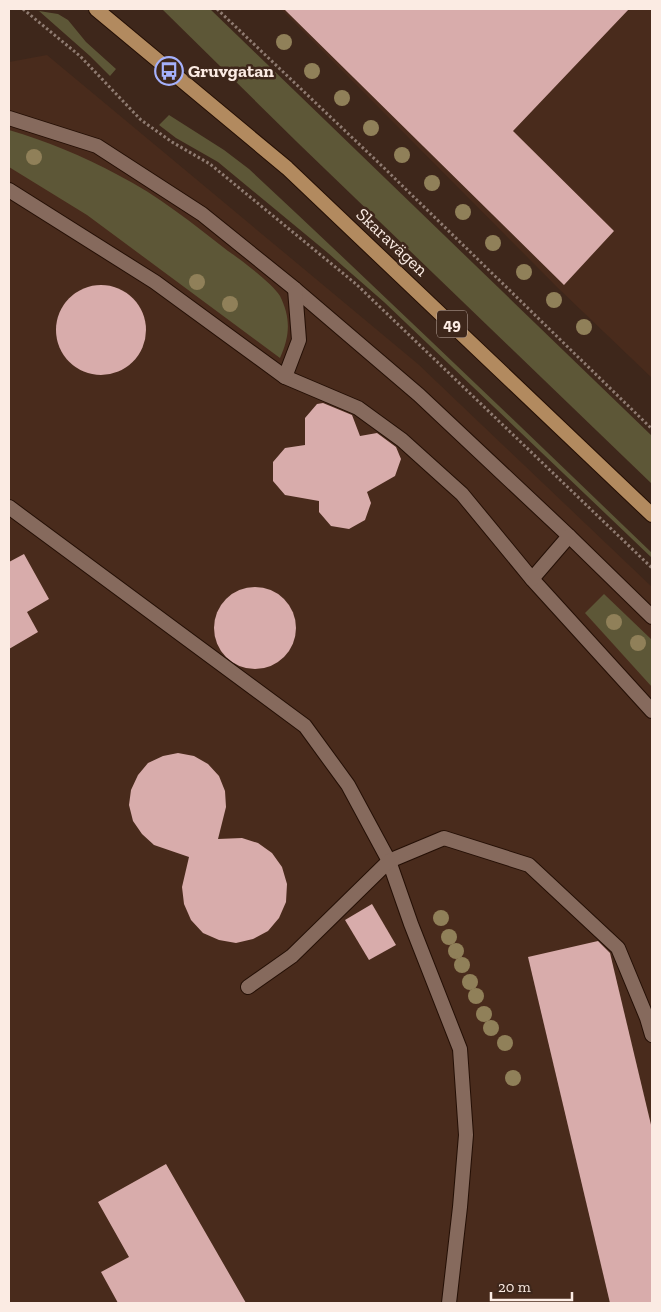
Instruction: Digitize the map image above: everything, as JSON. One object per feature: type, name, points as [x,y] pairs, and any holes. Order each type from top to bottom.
[{"type":"main road","name":"Skaravägen","points":[[96,9],[287,168],[652,515]]},
{"type":"lane","points":[[9,118],[97,146],[202,214],[295,289],[419,395],[569,536],[652,618]]},
{"type":"lane","points":[[9,190],[155,282],[285,377],[358,408],[402,440],[462,494],[532,579],[652,711]]},
{"type":"lane","points":[[285,377],[299,340],[295,289]]},
{"type":"lane","points":[[9,507],[304,726],[348,785],[389,861],[411,924],[460,1049],[466,1135],[449,1303]]},
{"type":"lane","points":[[532,579],[569,536]]},
{"type":"lane","points":[[248,987],[292,956],[389,861],[444,838],[529,865],[618,948],[648,1018],[652,1036]]},
{"type":"path","points":[[23,9],[80,56],[141,120],[172,142],[210,164],[356,284],[652,568]]},
{"type":"path","points":[[217,9],[381,165],[652,429]]},
{"type":"shaded area","points":[[162,9],[210,9],[652,436],[652,484],[298,143]]},
{"type":"shaded area","points":[[281,9],[652,9],[652,378],[558,288]]},
{"type":"shaded area","points":[[39,11],[58,14],[68,20],[86,42],[116,69],[110,76]]},
{"type":"shaded area","points":[[47,55],[418,364],[652,587],[652,1303],[9,1303],[9,62]]},
{"type":"shaded area","points":[[169,115],[224,150],[249,169],[652,553],[652,558],[384,302],[218,162],[176,138],[159,125]]},
{"type":"shaded area","points":[[9,130],[78,155],[133,183],[175,210],[256,272],[271,285],[284,304],[288,327],[286,342],[280,358],[87,215],[9,167]]},
{"type":"shaded area","points":[[604,594],[652,640],[652,687],[585,613]]},
{"type":"building","points":[[284,9],[629,9],[513,131],[614,231],[564,285]]},
{"type":"building","points":[[101,285],[118,289],[133,298],[142,313],[146,330],[142,347],[133,362],[118,371],[101,375],[84,371],[69,362],[60,347],[56,330],[60,313],[69,298],[84,289]]},
{"type":"building","points":[[323,403],[352,415],[360,436],[377,433],[396,447],[401,459],[395,476],[367,492],[371,503],[365,520],[349,529],[331,526],[319,512],[319,501],[285,495],[273,481],[273,462],[285,448],[305,445],[305,418],[317,404]]},
{"type":"building","points":[[24,554],[49,599],[27,612],[38,632],[9,649],[9,562]]},
{"type":"building","points":[[255,587],[271,590],[284,599],[293,612],[296,628],[293,644],[284,657],[271,666],[255,669],[239,666],[226,657],[217,644],[214,628],[217,612],[226,599],[239,590]]},
{"type":"building","points":[[178,753],[194,756],[208,764],[219,776],[225,791],[226,807],[218,839],[242,838],[258,843],[272,853],[282,867],[287,884],[286,902],[279,918],[268,931],[253,939],[236,943],[219,940],[203,933],[191,920],[184,904],[182,887],[189,857],[154,845],[142,834],[133,821],[129,805],[131,790],[138,775],[148,763],[163,756]]},
{"type":"building","points":[[372,904],[396,945],[369,960],[345,920]]},
{"type":"building","points":[[598,941],[610,953],[652,1129],[652,1303],[610,1303],[528,957]]},
{"type":"building","points":[[166,1164],[246,1303],[118,1303],[101,1272],[129,1257],[98,1202]]},
{"type":"place","name":"Gruvgatan","points":[[169,71]]}]
